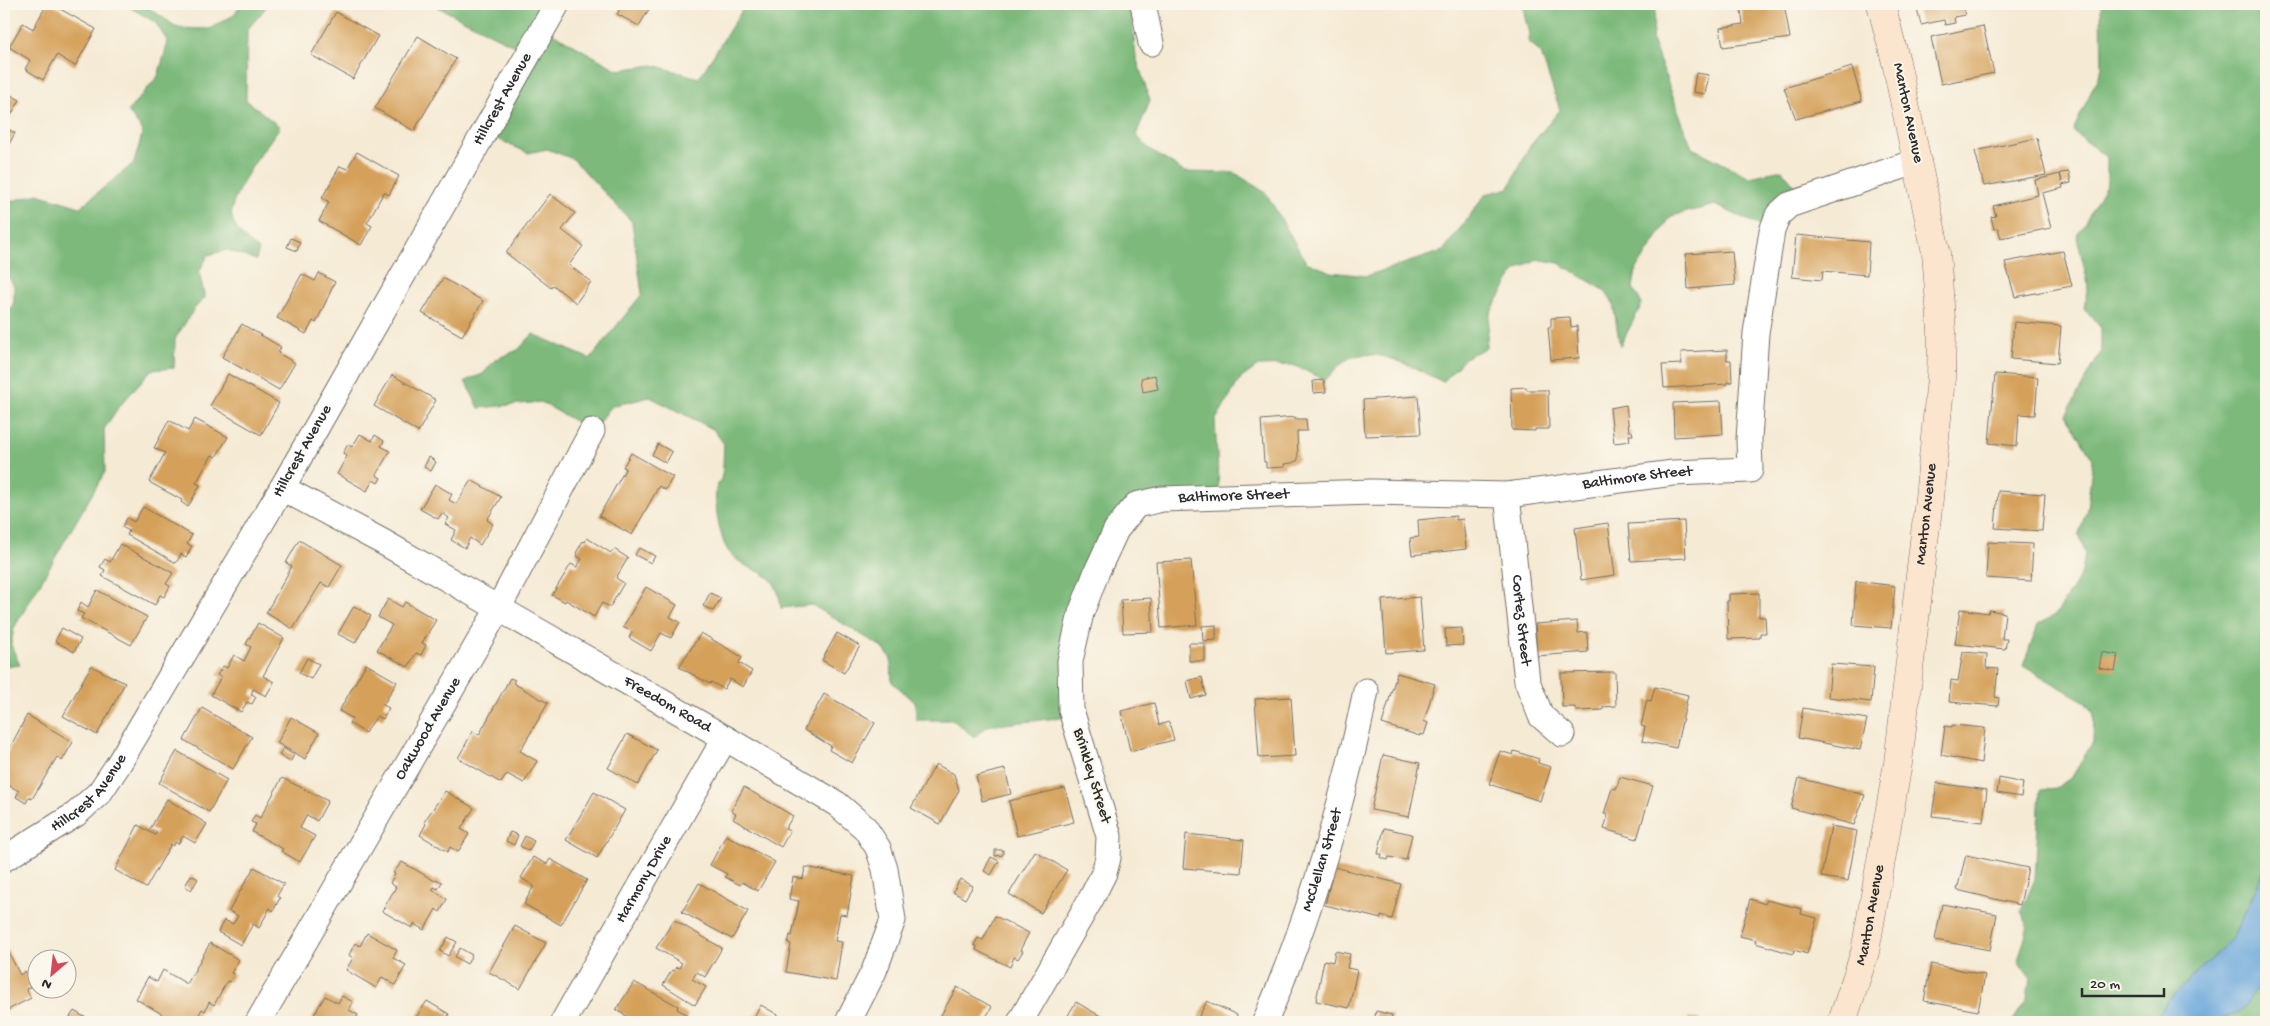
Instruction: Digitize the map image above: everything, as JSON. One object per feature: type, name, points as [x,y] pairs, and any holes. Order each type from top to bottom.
[{"type":"main road","name":"Manton Avenue","points":[[1842,1022],[1866,952],[1898,763],[1928,508],[1941,378],[1942,332],[1936,252],[1918,161],[1881,4]]},
{"type":"street","name":"Hillcrest Avenue","points":[[4,859],[76,814],[100,792],[118,765],[282,488],[557,4]]},
{"type":"street","points":[[1143,4],[1151,43]]},
{"type":"street","name":"Baltimore Street","points":[[1125,519],[1136,505],[1162,499],[1372,492],[1507,495],[1673,473],[1750,470],[1749,439],[1756,333],[1772,231],[1778,215],[1789,205],[1918,161]]},
{"type":"street","name":"Oakwood Avenue","points":[[258,1022],[498,609],[592,431]]},
{"type":"street","name":"Freedom Road","points":[[282,488],[383,542],[725,738],[837,804],[865,828],[878,848],[890,893],[893,920],[874,972],[848,1022]]},
{"type":"street","name":"Cortez Street","points":[[1507,495],[1527,681],[1540,716],[1562,734]]},
{"type":"street","name":"Brinkley Street","points":[[1020,1022],[1092,897],[1104,873],[1108,858],[1109,836],[1071,710],[1069,677],[1074,637],[1081,613],[1116,530],[1125,519]]},
{"type":"street","name":"McClellan Street","points":[[1265,1022],[1284,978],[1325,855],[1352,761],[1366,691]]},
{"type":"street","name":"Harmony Drive","points":[[563,1022],[725,738]]},
{"type":"green space","points":[[124,4],[143,4],[178,28],[209,29],[234,15],[241,4],[269,4],[247,30],[246,100],[280,127],[249,171],[235,198],[232,209],[232,218],[236,228],[246,240],[259,250],[256,260],[227,250],[208,255],[199,272],[205,298],[194,309],[175,339],[174,368],[151,370],[118,408],[104,429],[105,472],[14,628],[11,645],[20,665],[4,667],[4,323],[14,302],[14,286],[4,269],[4,203],[38,194],[80,207],[134,163],[143,131],[128,111],[158,76],[168,42],[155,22]]},
{"type":"green space","points":[[432,4],[550,4],[540,26],[618,70],[653,65],[699,78],[746,4],[1130,4],[1136,57],[1150,101],[1136,135],[1148,148],[1184,172],[1235,173],[1266,193],[1306,262],[1331,272],[1366,276],[1443,251],[1486,194],[1509,188],[1530,146],[1560,110],[1541,53],[1529,43],[1524,4],[1656,4],[1652,40],[1692,148],[1750,177],[1782,170],[1802,194],[1769,230],[1715,205],[1671,216],[1636,270],[1633,288],[1642,304],[1620,346],[1613,303],[1604,290],[1559,263],[1537,259],[1515,271],[1490,313],[1486,348],[1466,357],[1443,382],[1408,365],[1381,356],[1356,356],[1345,361],[1325,380],[1293,365],[1258,366],[1240,379],[1215,421],[1219,492],[1135,507],[1082,609],[1075,716],[988,726],[974,737],[953,720],[916,720],[915,702],[892,682],[891,659],[882,647],[812,605],[781,608],[779,594],[769,578],[746,566],[729,552],[720,531],[716,504],[716,489],[723,470],[724,444],[713,429],[650,397],[612,406],[592,431],[541,402],[479,408],[465,381],[483,374],[496,359],[518,350],[533,334],[590,359],[642,294],[632,222],[573,159],[547,149],[528,153],[483,132],[521,49]]},
{"type":"green space","points":[[2101,4],[2266,4],[2266,857],[2261,878],[2233,937],[2166,1003],[2155,1022],[2012,1022],[2027,999],[2030,978],[2018,961],[2028,926],[2021,911],[2035,879],[2040,790],[2056,788],[2072,777],[2093,742],[2094,714],[2084,701],[2023,666],[2038,625],[2057,613],[2082,572],[2085,553],[2079,534],[2087,509],[2093,459],[2066,415],[2101,352],[2101,328],[2084,308],[2088,284],[2077,236],[2107,183],[2107,158],[2073,131],[2102,68]]},
{"type":"green space","points":[[2266,977],[2266,1022],[2216,1022],[2241,1011]]},
{"type":"water","points":[[2266,857],[2266,977],[2241,1011],[2216,1022],[2155,1022],[2166,1003],[2233,937],[2261,878]]},
{"type":"building","points":[[47,4],[51,4],[96,29],[75,66],[57,55],[43,80],[25,69],[30,60],[9,47],[23,23],[33,29]]},
{"type":"building","points":[[623,4],[652,4],[639,26],[617,14]]},
{"type":"building","points":[[1740,4],[1784,4],[1790,38],[1723,47],[1720,28],[1743,24]]},
{"type":"building","points":[[1916,4],[1962,4],[1965,15],[1954,17],[1955,23],[1945,25],[1944,20],[1921,25]]},
{"type":"building","points":[[336,12],[378,36],[353,79],[311,55]]},
{"type":"building","points":[[1983,26],[1994,73],[1941,84],[1931,37]]},
{"type":"building","points":[[418,36],[456,59],[414,131],[375,108]]},
{"type":"building","points":[[1852,67],[1862,101],[1796,119],[1784,88]]},
{"type":"building","points":[[1696,73],[1709,75],[1705,94],[1693,92]]},
{"type":"building","points":[[4,91],[20,100],[4,127]]},
{"type":"building","points":[[4,127],[15,133],[4,153]]},
{"type":"building","points":[[2037,138],[2046,175],[1984,186],[1975,151]]},
{"type":"building","points":[[357,152],[399,176],[389,195],[384,192],[367,223],[372,226],[361,245],[319,221],[329,202],[322,198],[340,166],[347,169]]},
{"type":"building","points":[[2069,172],[2071,183],[2062,185],[2063,188],[2042,193],[2051,228],[2001,238],[1998,228],[1994,229],[1991,217],[1996,216],[1993,206],[2038,195],[2035,180],[2060,174],[2062,182],[2060,173]]},
{"type":"building","points":[[550,194],[575,213],[562,230],[583,246],[569,265],[591,282],[576,303],[553,285],[551,288],[506,253]]},
{"type":"building","points":[[1796,235],[1869,242],[1867,275],[1823,271],[1822,280],[1792,277]]},
{"type":"building","points":[[291,238],[300,242],[297,251],[287,247]]},
{"type":"building","points":[[1732,251],[1735,285],[1688,289],[1686,254]]},
{"type":"building","points":[[2063,251],[2072,286],[2015,297],[2005,262]]},
{"type":"building","points":[[319,273],[335,282],[316,323],[313,321],[306,334],[277,318],[302,274],[315,281]]},
{"type":"building","points":[[443,278],[483,301],[462,336],[422,313]]},
{"type":"building","points":[[1570,317],[1571,327],[1577,326],[1579,358],[1551,360],[1548,327],[1551,327],[1551,318]]},
{"type":"building","points":[[2014,322],[2061,326],[2058,363],[2011,359]]},
{"type":"building","points":[[242,324],[281,347],[278,353],[295,363],[279,390],[222,357]]},
{"type":"building","points":[[1727,350],[1727,360],[1731,360],[1732,382],[1727,382],[1727,384],[1664,388],[1662,365],[1682,364],[1681,352]]},
{"type":"building","points":[[228,374],[279,403],[261,435],[210,406]]},
{"type":"building","points":[[1995,374],[2038,377],[2035,415],[2019,414],[2017,446],[1989,443]]},
{"type":"building","points":[[392,375],[436,400],[418,432],[374,406]]},
{"type":"building","points":[[1155,375],[1158,389],[1143,392],[1141,378]]},
{"type":"building","points":[[1324,380],[1326,392],[1314,393],[1313,381]]},
{"type":"building","points":[[1526,387],[1527,390],[1548,390],[1549,429],[1535,429],[1535,431],[1512,430],[1511,388]]},
{"type":"building","points":[[1418,396],[1421,434],[1365,436],[1363,400]]},
{"type":"building","points":[[1721,401],[1723,434],[1674,437],[1673,403]]},
{"type":"building","points":[[1626,405],[1629,431],[1632,431],[1633,435],[1629,435],[1630,441],[1614,443],[1610,408]]},
{"type":"building","points":[[1295,417],[1296,419],[1306,419],[1307,431],[1297,431],[1298,460],[1284,464],[1285,467],[1266,468],[1261,420]]},
{"type":"building","points":[[195,419],[228,437],[216,457],[212,455],[196,483],[200,485],[188,507],[181,502],[182,500],[149,482],[165,453],[154,448],[169,420],[188,431]]},
{"type":"building","points":[[360,434],[372,441],[375,435],[384,441],[381,446],[390,451],[376,475],[381,478],[378,483],[373,480],[367,491],[337,474],[347,456],[343,453],[348,444],[352,447]]},
{"type":"building","points":[[658,444],[672,452],[666,463],[652,455]]},
{"type":"building","points":[[631,453],[673,477],[665,490],[659,486],[632,535],[599,516],[626,468],[623,467]]},
{"type":"building","points":[[429,457],[436,462],[431,471],[424,467]]},
{"type":"building","points":[[471,480],[501,497],[487,520],[493,524],[480,545],[470,538],[465,548],[451,540],[456,530],[445,524],[449,518],[442,513],[438,519],[420,509],[435,484],[452,494],[449,500],[456,504]]},
{"type":"building","points":[[1998,491],[2045,494],[2042,531],[1995,528]]},
{"type":"building","points":[[143,507],[192,535],[187,544],[192,546],[186,557],[181,554],[176,563],[127,535],[129,531],[122,527],[127,518],[134,522]]},
{"type":"building","points":[[1456,516],[1456,520],[1463,519],[1466,549],[1412,555],[1410,538],[1419,537],[1418,520]]},
{"type":"building","points":[[1684,521],[1686,558],[1631,561],[1628,524]]},
{"type":"building","points":[[1608,523],[1615,575],[1581,580],[1575,528]]},
{"type":"building","points":[[587,538],[611,553],[614,549],[628,558],[616,578],[624,583],[610,607],[602,603],[594,617],[566,600],[565,602],[552,595],[571,564],[577,567],[582,559],[576,553]]},
{"type":"building","points":[[299,540],[342,565],[329,587],[321,583],[293,629],[266,613],[292,566],[286,563]]},
{"type":"building","points":[[1988,542],[2033,544],[2031,581],[1986,578]]},
{"type":"building","points":[[120,544],[173,573],[166,584],[170,586],[164,597],[160,595],[155,605],[102,576],[105,570],[100,567],[105,559],[110,562]]},
{"type":"building","points":[[639,548],[655,556],[651,563],[635,555]]},
{"type":"building","points":[[1191,560],[1197,625],[1161,628],[1156,562]]},
{"type":"building","points":[[1856,581],[1895,586],[1891,628],[1853,625]]},
{"type":"building","points":[[646,587],[677,605],[670,617],[680,622],[671,638],[661,633],[651,651],[629,638],[632,632],[623,627]]},
{"type":"building","points":[[97,590],[147,617],[131,645],[81,618],[84,614],[77,611],[81,602],[88,607]]},
{"type":"building","points":[[710,593],[721,598],[713,611],[703,606]]},
{"type":"building","points":[[1759,593],[1759,617],[1765,617],[1766,633],[1760,633],[1760,638],[1728,639],[1727,601],[1729,601],[1729,594]]},
{"type":"building","points":[[1420,597],[1424,650],[1386,653],[1382,600]]},
{"type":"building","points":[[1151,598],[1153,632],[1123,633],[1121,600]]},
{"type":"building","points":[[388,599],[402,607],[405,602],[436,620],[422,643],[426,645],[421,655],[416,653],[408,667],[377,650],[392,625],[378,617]]},
{"type":"building","points":[[354,606],[371,616],[355,643],[338,634]]},
{"type":"building","points":[[1960,609],[1988,613],[1989,610],[2005,613],[2002,639],[2007,639],[2005,649],[1955,644]]},
{"type":"building","points":[[1577,621],[1578,633],[1587,632],[1588,652],[1537,656],[1535,624]]},
{"type":"building","points":[[258,623],[284,638],[263,676],[274,682],[266,696],[253,689],[251,695],[256,697],[252,704],[247,702],[241,712],[211,695],[221,677],[217,675],[223,666],[227,668],[234,655],[244,661],[251,647],[246,644]]},
{"type":"building","points":[[1216,625],[1216,640],[1203,641],[1202,626]]},
{"type":"building","points":[[62,628],[81,639],[74,652],[55,641]]},
{"type":"building","points":[[1462,628],[1463,645],[1446,646],[1445,629]]},
{"type":"building","points":[[701,633],[742,657],[739,663],[752,671],[743,687],[730,679],[724,689],[711,682],[710,684],[679,667]]},
{"type":"building","points":[[837,633],[860,646],[844,673],[822,660]]},
{"type":"building","points":[[1189,643],[1205,643],[1205,661],[1189,661]]},
{"type":"building","points":[[1963,652],[1987,654],[1986,668],[1998,669],[1995,697],[1999,698],[1998,706],[1949,702],[1951,680],[1958,681]]},
{"type":"building","points":[[2102,652],[2118,655],[2115,671],[2099,668]]},
{"type":"building","points":[[307,658],[319,664],[311,679],[299,673]]},
{"type":"building","points":[[366,664],[397,682],[383,705],[389,708],[383,719],[377,716],[365,733],[349,723],[352,718],[339,711]]},
{"type":"building","points":[[1831,664],[1874,667],[1871,702],[1828,697]]},
{"type":"building","points":[[91,666],[125,683],[97,735],[63,716]]},
{"type":"building","points":[[1615,672],[1616,706],[1603,707],[1603,710],[1576,711],[1575,707],[1562,707],[1561,673]]},
{"type":"building","points":[[1397,673],[1435,684],[1424,721],[1428,723],[1424,735],[1420,734],[1420,736],[1382,724]]},
{"type":"building","points":[[1202,677],[1206,695],[1191,699],[1187,681]]},
{"type":"building","points":[[510,678],[515,680],[513,683],[548,703],[520,751],[537,761],[524,783],[507,774],[501,783],[458,758],[473,731],[479,735]]},
{"type":"building","points":[[1655,687],[1688,695],[1676,748],[1642,741],[1645,727],[1641,726],[1647,700],[1651,701]]},
{"type":"building","points":[[824,694],[875,723],[852,763],[829,750],[831,746],[804,730]]},
{"type":"building","points":[[1291,697],[1295,756],[1259,758],[1255,699]]},
{"type":"building","points":[[1154,703],[1159,725],[1169,722],[1174,740],[1130,751],[1121,711]]},
{"type":"building","points":[[202,708],[252,737],[233,769],[184,740]]},
{"type":"building","points":[[1803,708],[1867,719],[1860,750],[1798,738]]},
{"type":"building","points":[[27,715],[73,742],[62,761],[57,757],[32,799],[29,797],[26,803],[16,797],[19,791],[4,783],[4,759]]},
{"type":"building","points":[[291,717],[319,733],[305,759],[277,743]]},
{"type":"building","points":[[1952,725],[1985,728],[1981,763],[1941,755],[1945,726],[1952,727]]},
{"type":"building","points":[[627,734],[657,750],[638,785],[608,768]]},
{"type":"building","points":[[283,748],[294,755],[290,762],[279,755]]},
{"type":"building","points":[[177,751],[227,780],[209,812],[159,783]]},
{"type":"building","points":[[1500,751],[1513,755],[1514,751],[1539,759],[1538,763],[1551,767],[1540,801],[1489,784]]},
{"type":"building","points":[[1383,755],[1420,763],[1409,817],[1371,810]]},
{"type":"building","points":[[936,764],[954,774],[959,790],[940,824],[911,808]]},
{"type":"building","points":[[1005,769],[1011,794],[982,801],[976,776]]},
{"type":"building","points":[[1620,777],[1653,786],[1637,839],[1604,829],[1608,815],[1604,814],[1612,788],[1616,789]]},
{"type":"building","points":[[282,778],[328,801],[317,821],[307,815],[300,828],[315,836],[300,862],[281,851],[283,849],[252,832],[256,824],[251,822],[255,815],[260,818]]},
{"type":"building","points":[[1799,778],[1865,795],[1854,825],[1791,808]]},
{"type":"building","points":[[1999,778],[2023,783],[2021,797],[1997,793]]},
{"type":"building","points":[[1937,783],[1987,790],[1983,822],[1932,816]]},
{"type":"building","points":[[744,787],[793,816],[785,829],[790,831],[781,847],[733,819],[736,814],[731,811]]},
{"type":"building","points":[[1065,788],[1074,822],[1017,836],[1009,801]]},
{"type":"building","points":[[445,791],[474,808],[461,829],[469,834],[458,852],[450,847],[448,852],[420,835],[426,824],[424,822]]},
{"type":"building","points":[[594,792],[625,810],[597,858],[566,840]]},
{"type":"building","points":[[167,799],[207,824],[195,843],[183,836],[178,844],[175,842],[173,846],[171,844],[146,888],[115,870],[138,825],[155,835],[157,832],[150,829]]},
{"type":"building","points":[[1831,826],[1857,831],[1848,881],[1821,877]]},
{"type":"building","points":[[1384,828],[1412,834],[1406,860],[1389,857],[1388,860],[1381,858],[1382,854],[1378,854]]},
{"type":"building","points":[[510,832],[518,835],[514,845],[506,841]]},
{"type":"building","points":[[1186,834],[1244,840],[1241,873],[1183,868]]},
{"type":"building","points":[[726,835],[775,862],[758,891],[742,882],[740,885],[725,877],[727,874],[710,865]]},
{"type":"building","points":[[525,836],[534,841],[529,851],[520,846]]},
{"type":"building","points":[[995,850],[1003,850],[1003,855],[995,856]]},
{"type":"building","points":[[1035,851],[1067,870],[1041,913],[1009,894]]},
{"type":"building","points":[[1966,855],[2028,868],[2020,905],[1957,890]]},
{"type":"building","points":[[533,857],[547,864],[550,859],[587,880],[561,925],[524,904],[534,886],[521,878]]},
{"type":"building","points":[[991,857],[999,861],[991,875],[984,871]]},
{"type":"building","points":[[402,862],[435,881],[436,879],[442,882],[438,889],[434,887],[432,890],[447,899],[440,912],[436,909],[424,930],[414,924],[412,928],[382,911],[396,887],[390,883],[395,874],[393,873]]},
{"type":"building","points":[[254,867],[284,884],[277,896],[280,898],[273,911],[270,908],[259,928],[253,924],[241,945],[218,932],[224,920],[233,924],[238,916],[229,911]]},
{"type":"building","points":[[805,867],[854,876],[847,915],[840,914],[835,941],[842,942],[836,981],[786,972],[791,944],[788,943],[790,935],[792,936],[799,901],[789,899],[793,877],[803,879]]},
{"type":"building","points":[[1334,867],[1401,884],[1392,919],[1381,916],[1381,919],[1325,905]]},
{"type":"building","points":[[191,875],[198,879],[191,890],[185,886]]},
{"type":"building","points":[[960,879],[973,886],[965,899],[953,892]]},
{"type":"building","points":[[699,883],[748,911],[732,939],[682,912]]},
{"type":"building","points":[[1750,899],[1765,904],[1767,900],[1802,909],[1801,914],[1817,918],[1807,954],[1794,950],[1793,954],[1755,943],[1756,940],[1740,936]]},
{"type":"building","points":[[1942,904],[1997,914],[1990,950],[1935,940]]},
{"type":"building","points":[[995,916],[1029,933],[1020,950],[1023,951],[1018,959],[1014,957],[1010,967],[976,950],[977,946],[974,945],[978,938],[983,940]]},
{"type":"building","points":[[674,920],[722,948],[705,977],[697,972],[692,979],[706,987],[695,1005],[663,985],[672,970],[674,971],[676,967],[679,968],[682,963],[656,948]]},
{"type":"building","points":[[515,926],[546,943],[520,989],[489,972]]},
{"type":"building","points":[[367,933],[397,950],[393,958],[406,965],[395,985],[382,977],[376,988],[346,970],[353,958],[349,955],[355,943],[360,946]]},
{"type":"building","points":[[448,937],[457,942],[448,956],[440,951]]},
{"type":"building","points":[[210,943],[239,960],[231,973],[234,974],[229,982],[227,981],[214,1005],[209,1002],[205,1011],[202,1009],[195,1022],[176,1022],[136,999],[148,977],[157,982],[163,970],[187,984]]},
{"type":"building","points":[[5,945],[20,975],[25,971],[28,977],[28,988],[26,989],[28,998],[31,998],[4,1012]]},
{"type":"building","points":[[460,948],[472,955],[467,964],[455,957]]},
{"type":"building","points":[[1335,951],[1350,954],[1347,968],[1357,970],[1349,1008],[1316,1001],[1324,960],[1333,962]]},
{"type":"building","points":[[1931,964],[1985,975],[1978,1011],[1924,1001]]},
{"type":"building","points":[[634,982],[678,1006],[677,1009],[688,1015],[684,1022],[637,1022],[616,1010]]},
{"type":"building","points":[[957,987],[992,1007],[983,1022],[937,1022]]},
{"type":"building","points":[[325,996],[338,1003],[342,996],[353,1002],[349,1010],[358,1015],[354,1022],[313,1022],[315,1020],[312,1018]]},
{"type":"building","points":[[427,1001],[449,1014],[445,1022],[413,1022]]},
{"type":"building","points":[[1207,1001],[1237,1015],[1236,1018],[1240,1020],[1239,1022],[1196,1022]]},
{"type":"building","points":[[1076,1002],[1107,1020],[1105,1022],[1064,1022]]},
{"type":"building","points":[[761,1005],[790,1022],[751,1022]]},
{"type":"building","points":[[74,1011],[93,1022],[67,1022]]},
{"type":"building","points":[[1376,1011],[1392,1015],[1391,1022],[1374,1022]]},
{"type":"building","points":[[744,1017],[751,1022],[741,1022]]},
{"type":"building","points":[[1689,1017],[1701,1020],[1701,1022],[1688,1022]]}]
